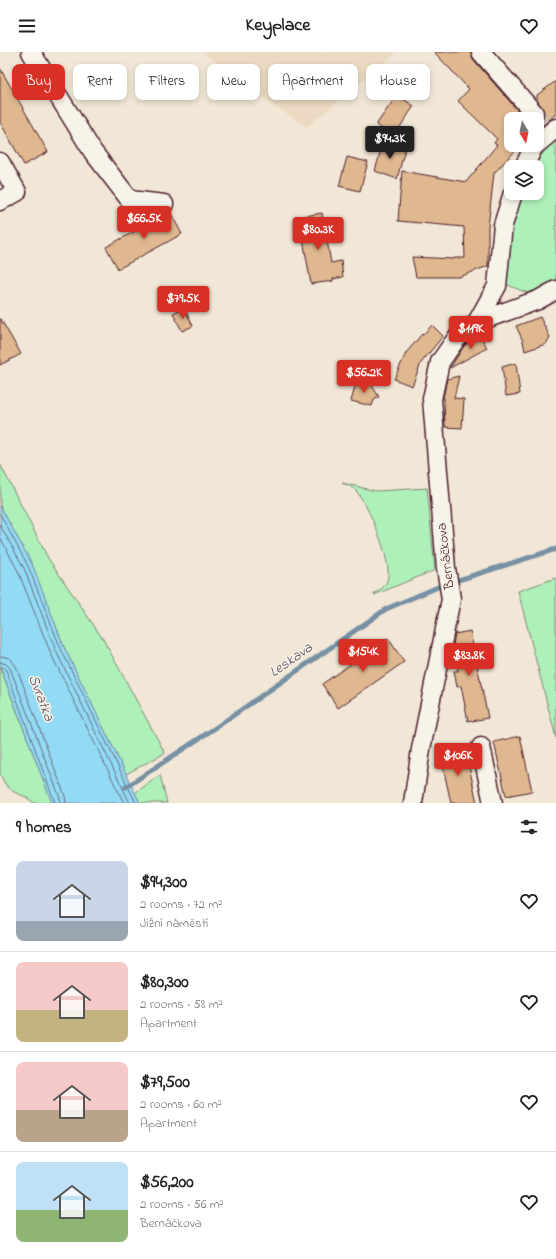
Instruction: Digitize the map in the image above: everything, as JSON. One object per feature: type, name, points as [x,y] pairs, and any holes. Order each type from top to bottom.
[{"type":"street","points":[[31,52],[93,152],[130,200],[164,204]]},
{"type":"street","points":[[481,52],[546,124]]},
{"type":"street","points":[[0,162],[17,192],[0,201]]},
{"type":"street","points":[[476,322],[497,286],[503,225],[511,200]]},
{"type":"street","points":[[476,322],[538,300],[556,290]]},
{"type":"street","name":"Bernáčkova","points":[[413,803],[421,749],[451,599],[446,568],[432,399],[440,362],[456,338],[476,322]]},
{"type":"street","points":[[481,747],[493,803]]},
{"type":"shaded area","points":[[203,52],[397,52],[383,64],[366,64],[366,78],[358,84],[358,64],[268,64],[268,100],[339,100],[307,127],[260,95],[260,64],[219,64]]},
{"type":"green space","points":[[556,138],[556,281],[530,294],[505,284],[511,229],[518,200],[544,200],[544,160],[537,160],[549,143]]},
{"type":"green space","points":[[0,464],[48,558],[103,639],[165,753],[126,774],[64,647],[32,564],[0,506]]},
{"type":"green space","points":[[342,483],[376,491],[427,488],[435,570],[374,595],[386,583],[388,573],[387,562],[379,534],[367,508],[356,491],[350,486]]},
{"type":"green space","points":[[556,578],[556,738],[518,591]]},
{"type":"green space","points":[[0,667],[52,803],[34,803],[26,797],[14,792],[5,784],[0,774]]},
{"type":"green space","points":[[160,775],[167,803],[140,803],[135,793]]},
{"type":"water","name":"Svratka","points":[[0,506],[32,564],[64,647],[140,803],[52,803],[0,666]]},
{"type":"building","points":[[434,52],[471,52],[473,59],[519,112],[504,112],[504,152],[514,152],[507,160],[504,160],[504,163],[494,173],[488,227],[488,266],[459,277],[416,277],[412,257],[454,259],[465,258],[464,227],[398,221],[402,171],[466,182],[497,145],[494,143],[497,139],[458,101],[469,89]]},
{"type":"building","points":[[0,68],[12,89],[12,100],[18,100],[48,152],[24,165],[0,122]]},
{"type":"building","points":[[556,81],[556,114],[544,124],[544,111],[537,100],[537,95]]},
{"type":"building","points":[[394,100],[405,100],[414,106],[394,136],[376,125]]},
{"type":"building","points":[[383,142],[405,149],[397,179],[375,171]]},
{"type":"building","points":[[347,157],[368,162],[360,191],[339,186]]},
{"type":"building","points":[[170,212],[182,234],[118,269],[106,247]]},
{"type":"building","points":[[322,213],[331,263],[341,261],[343,277],[333,279],[333,281],[311,284],[299,217]]},
{"type":"building","points":[[184,308],[193,326],[182,331],[173,313]]},
{"type":"building","points":[[540,317],[550,337],[546,344],[525,351],[523,341],[516,326]]},
{"type":"building","points":[[0,318],[21,354],[0,365]]},
{"type":"building","points":[[432,325],[443,336],[421,363],[412,386],[394,379],[406,353],[422,334],[423,335]]},
{"type":"building","points":[[480,334],[487,348],[450,368],[464,346]]},
{"type":"building","points":[[516,363],[520,394],[506,396],[502,367]]},
{"type":"building","points":[[459,376],[454,398],[464,399],[462,428],[445,427],[443,398],[447,379]]},
{"type":"building","points":[[357,380],[371,384],[379,397],[374,400],[372,406],[351,401]]},
{"type":"building","points":[[470,631],[488,718],[468,721],[461,686],[457,687],[454,671],[458,671],[453,645],[455,634]]},
{"type":"building","points":[[388,638],[404,662],[338,708],[322,684]]},
{"type":"building","points":[[520,736],[532,791],[506,796],[494,742]]},
{"type":"building","points":[[465,748],[477,803],[451,803],[440,753]]},
{"type":"waterway","name":"Leskava","points":[[452,582],[556,549]]},
{"type":"waterway","name":"Leskava","points":[[126,787],[218,726],[386,609],[445,584]]}]
